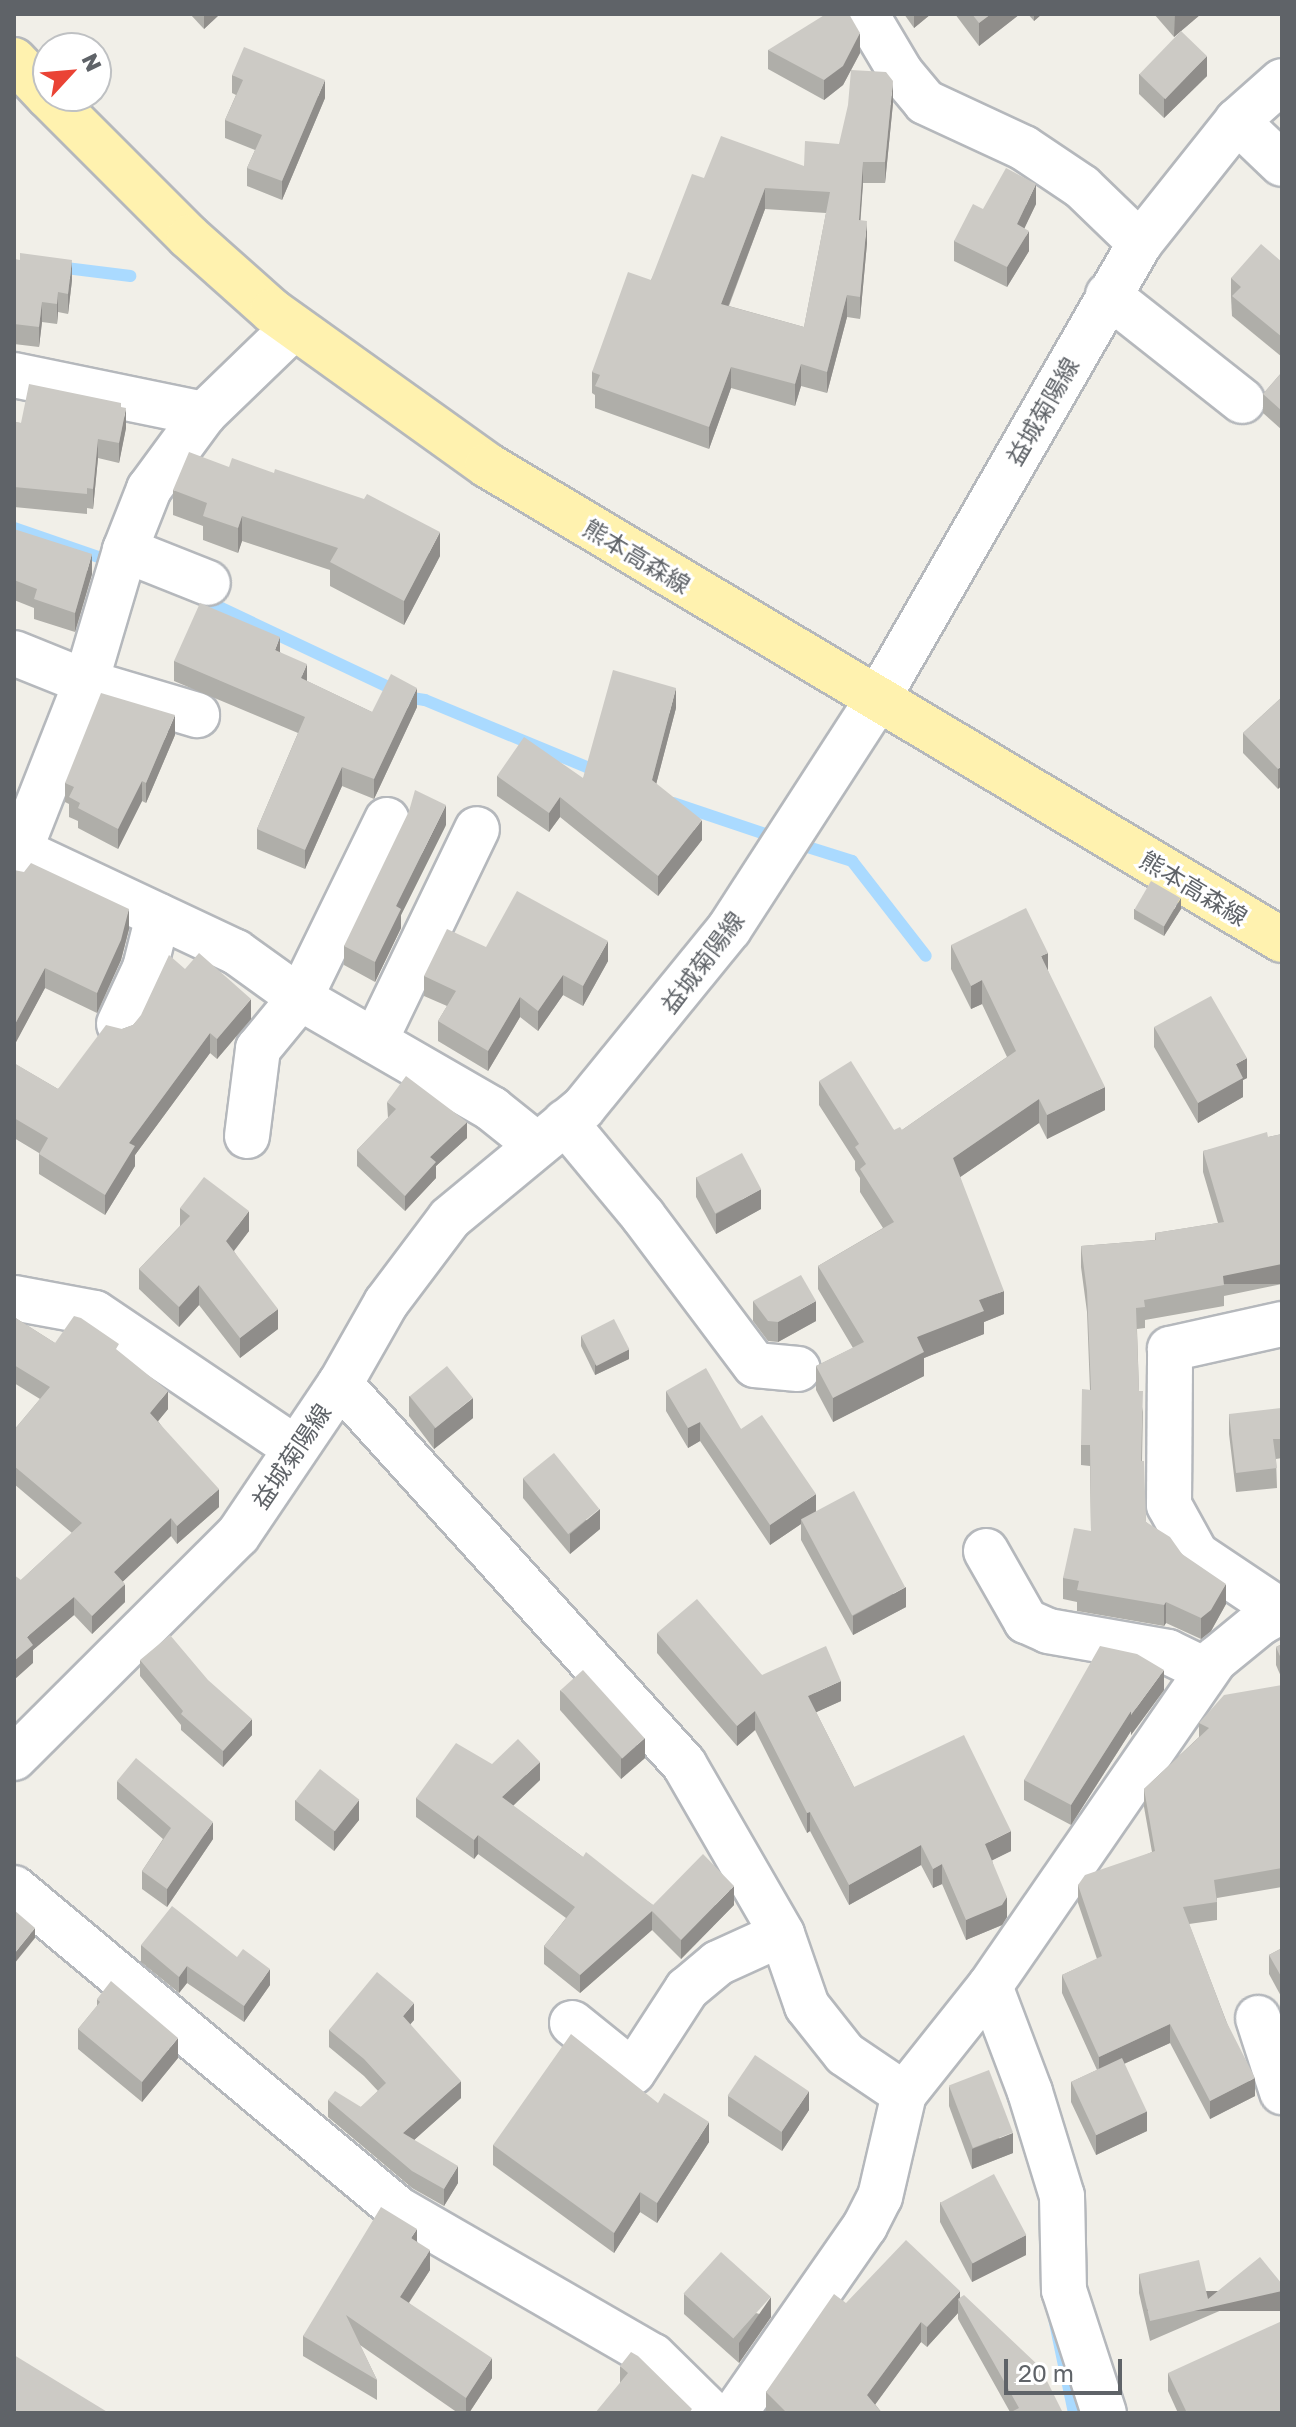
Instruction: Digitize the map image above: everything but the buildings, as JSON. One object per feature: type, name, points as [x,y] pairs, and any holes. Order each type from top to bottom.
[{"type":"main road","name":"熊本高森線","points":[[14,60],[32,79]]},
{"type":"main road","name":"熊本高森線","points":[[64,112],[189,237],[294,327],[487,465],[1282,940]]},
{"type":"street","points":[[866,14],[901,73],[925,102],[1024,148],[1082,187],[1140,243]]},
{"type":"street","name":"益城菊陽線","points":[[14,1758],[238,1535],[340,1384],[386,1303],[450,1218],[583,1108],[643,1039],[729,929],[803,819],[877,700],[1140,243],[1237,121],[1282,81]]},
{"type":"street","points":[[1237,121],[1282,164]]},
{"type":"street","points":[[1108,295],[1242,401]]},
{"type":"street","points":[[294,327],[204,414],[149,489],[125,550],[86,682],[17,858],[236,952],[300,998],[492,1109],[551,1134],[643,1216],[755,1365],[798,1369]]},
{"type":"street","points":[[14,375],[204,414]]},
{"type":"street","points":[[125,550],[208,583]]},
{"type":"street","points":[[14,653],[86,682],[197,715]]},
{"type":"street","points":[[247,1136],[258,1049],[300,998],[387,820]]},
{"type":"street","points":[[375,1041],[477,829]]},
{"type":"street","points":[[119,1024],[145,968],[158,916]]},
{"type":"street","points":[[14,1298],[95,1313],[295,1448]]},
{"type":"street","points":[[735,2413],[865,2226],[880,2197],[904,2094],[990,1986],[1216,1659],[1260,1623],[1281,1611],[1196,1554],[1169,1505],[1169,1489],[1170,1349],[1282,1324]]},
{"type":"street","points":[[340,1384],[684,1764],[782,1934],[807,2006],[845,2054],[904,2094]]},
{"type":"street","points":[[986,1551],[1026,1621],[1048,1631],[1168,1652],[1207,1671]]},
{"type":"street","points":[[14,1888],[398,2209],[653,2356],[711,2413]]},
{"type":"street","points":[[572,2023],[633,2072],[687,1989],[718,1963],[782,1934]]},
{"type":"street","points":[[990,1986],[1030,2092],[1062,2196],[1064,2290],[1104,2413]]},
{"type":"street","points":[[1258,2018],[1282,2092]]},
{"type":"waterway","points":[[58,267],[130,276]]},
{"type":"waterway","points":[[14,528],[113,562]]},
{"type":"waterway","points":[[200,598],[412,698],[425,700],[601,773]]},
{"type":"waterway","points":[[673,803],[777,838]]},
{"type":"waterway","points":[[795,843],[852,861],[926,956]]},
{"type":"waterway","points":[[1054,2318],[1074,2413]]}]
